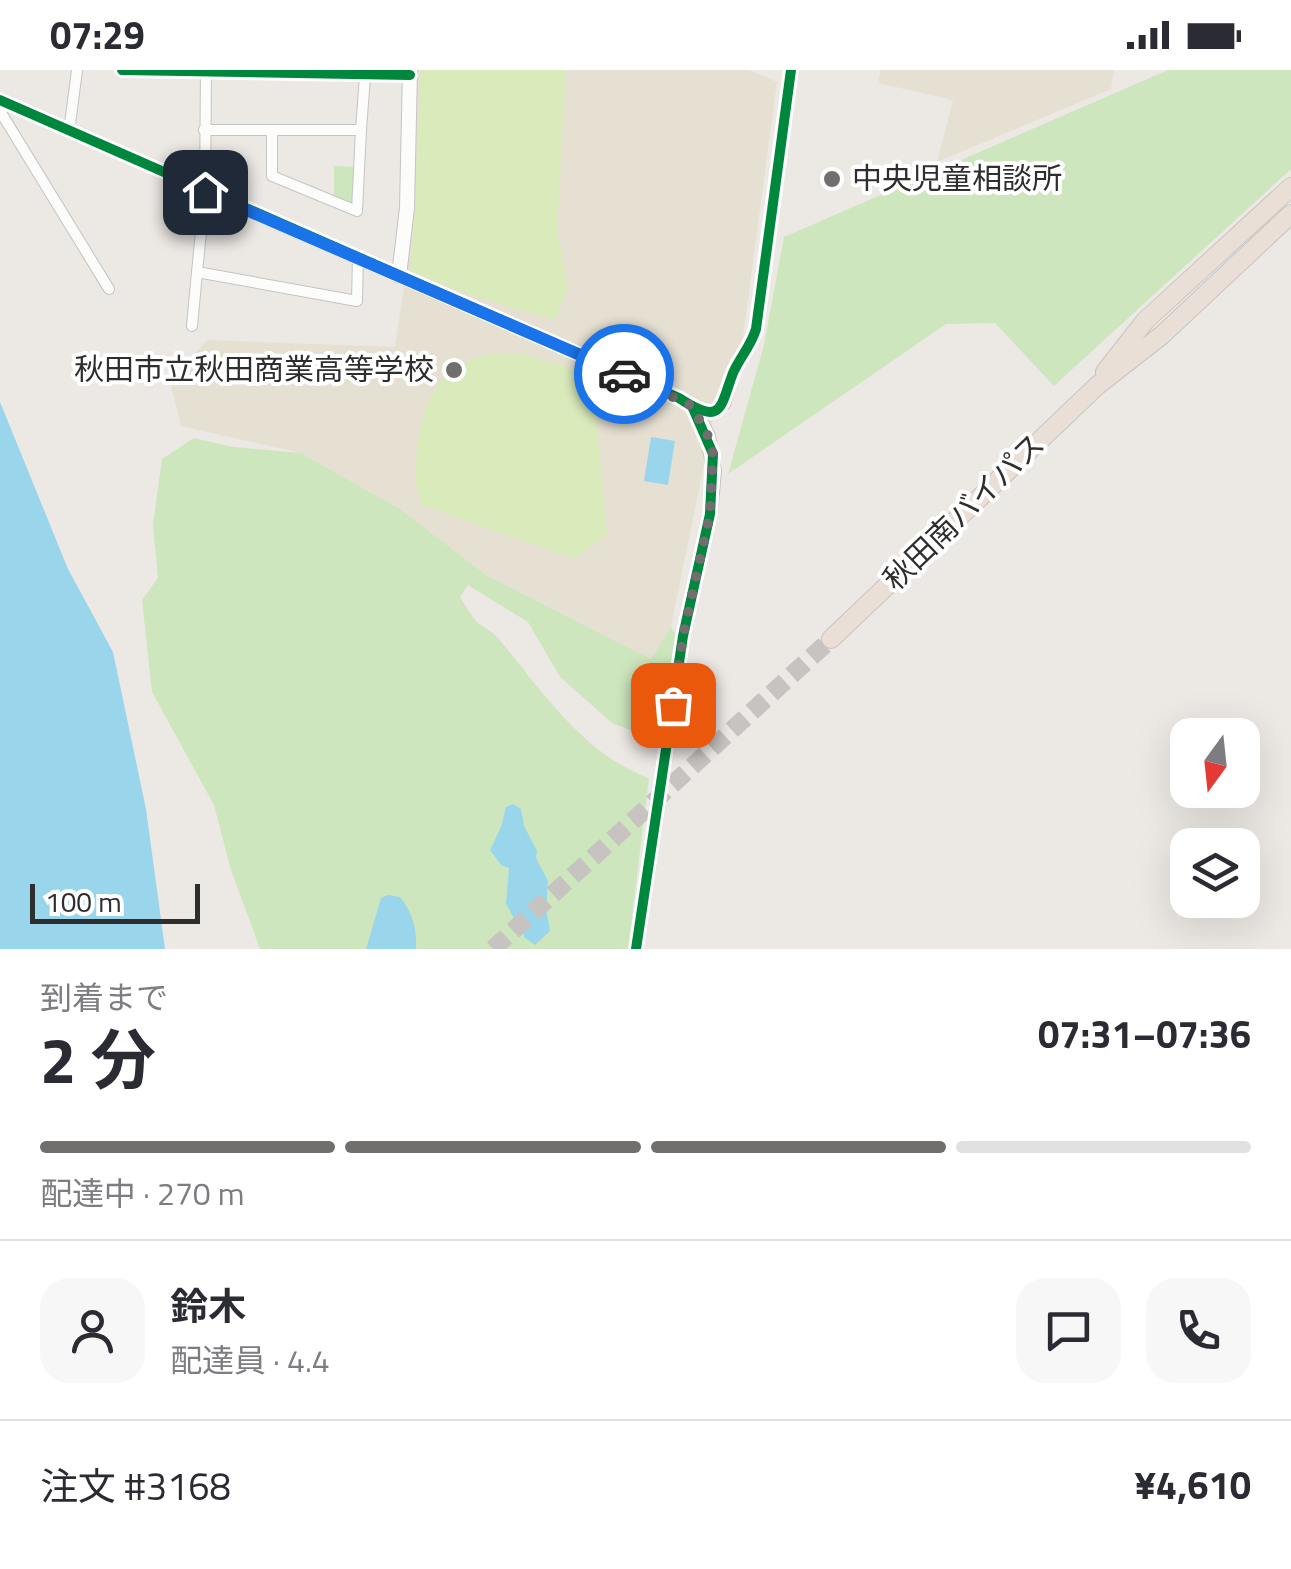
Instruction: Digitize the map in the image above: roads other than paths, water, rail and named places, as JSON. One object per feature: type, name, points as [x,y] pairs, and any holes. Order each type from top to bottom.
[{"type":"highway","name":"秋田南バイパス","points":[[1098,385],[1145,321],[1291,187]]},
{"type":"highway","name":"秋田南バイパス","points":[[831,639],[1098,385],[1162,335],[1291,214]]},
{"type":"street","points":[[69,132],[77,70]]},
{"type":"street","points":[[122,70],[365,76],[410,72],[407,208],[399,276]]},
{"type":"street","points":[[0,100],[692,406],[719,410],[756,329],[791,70]]},
{"type":"street","points":[[192,326],[205,192],[206,72]]},
{"type":"street","points":[[272,132],[272,176],[357,212],[365,76]]},
{"type":"street","points":[[0,111],[109,289]]},
{"type":"street","points":[[204,130],[362,130]]},
{"type":"street","points":[[197,272],[357,300],[358,257]]},
{"type":"street","points":[[636,949],[683,636],[710,514],[713,454],[692,406]]},
{"type":"water","points":[[0,402],[68,569],[113,652],[146,809],[165,949],[0,949]]},
{"type":"water","points":[[651,437],[675,441],[668,485],[644,481]]},
{"type":"water","points":[[513,804],[521,809],[524,826],[537,851],[536,858],[548,881],[546,909],[550,931],[535,945],[525,938],[506,904],[509,868],[501,865],[490,850],[506,807]]},
{"type":"water","points":[[400,897],[408,909],[415,928],[416,949],[366,949],[381,898]]},
{"type":"tunnel","points":[[493,949],[831,639]]},
{"type":"place","name":"中央児童相談所","points":[[832,179]]},
{"type":"place","name":"秋田市立秋田商業高等学校","points":[[454,370]]}]
